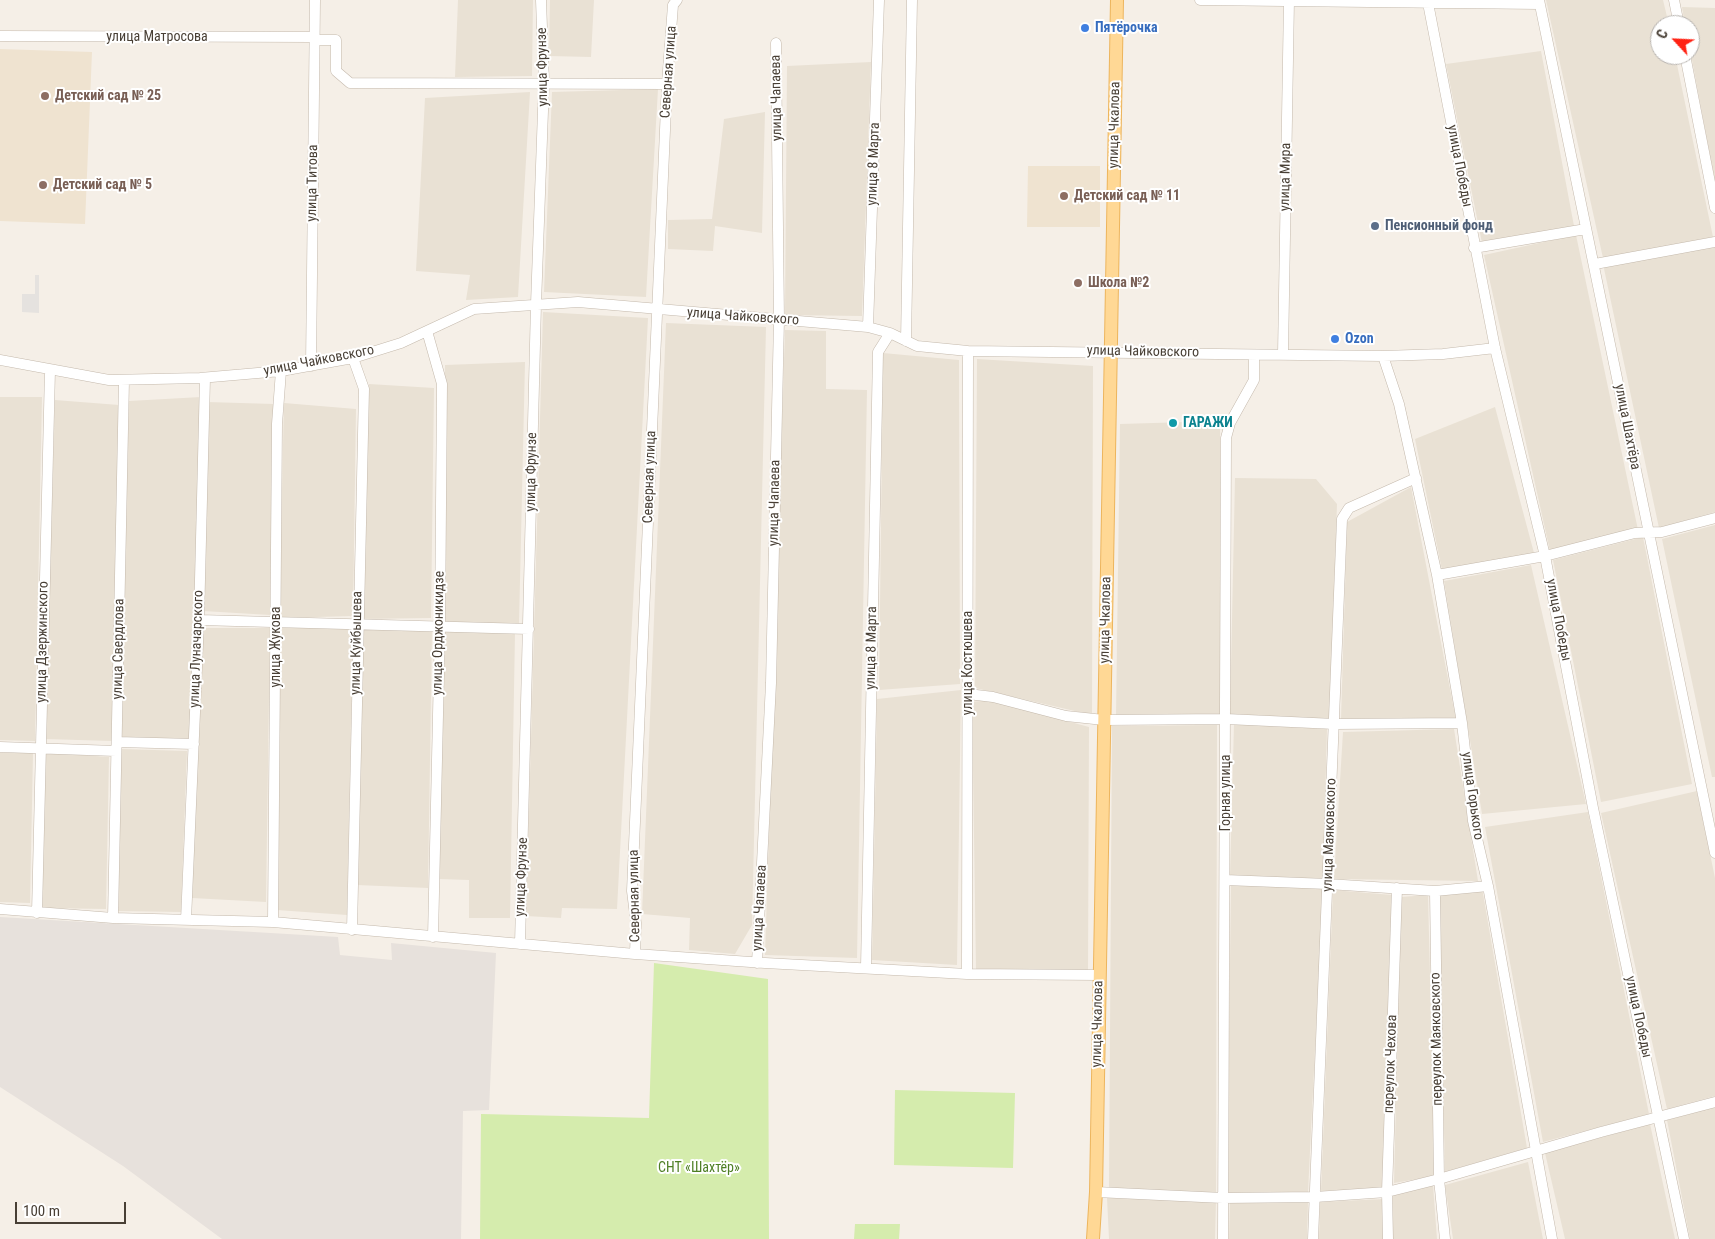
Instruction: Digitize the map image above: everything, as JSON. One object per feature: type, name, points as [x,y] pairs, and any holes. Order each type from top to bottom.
[{"type":"main road","name":"улица Чкалова","points":[[1093,1239],[1096,1192],[1117,0]]},
{"type":"street","name":"улица Титова","points":[[311,366],[315,0]]},
{"type":"street","name":"улица Фрунзе","points":[[520,944],[536,304],[544,83],[541,0]]},
{"type":"street","name":"Северная улица","points":[[635,954],[636,923],[632,891],[657,310],[667,84],[673,5],[677,0]]},
{"type":"street","name":"улица 8 Марта","points":[[868,327],[879,0]]},
{"type":"street","points":[[906,341],[912,0]]},
{"type":"street","points":[[1200,0],[1428,3],[1539,2]]},
{"type":"street","points":[[1674,0],[1677,15]]},
{"type":"street","name":"улица Мира","points":[[1283,354],[1289,1]]},
{"type":"street","name":"улица Шахтёра","points":[[1539,2],[1715,853]]},
{"type":"street","name":"улица Победы","points":[[1428,3],[1474,248],[1495,348],[1545,556],[1593,808],[1660,1116],[1684,1239]]},
{"type":"street","name":"улица Матросова","points":[[0,36],[315,38],[336,40],[336,71],[350,83],[544,83]]},
{"type":"street","name":"улица Чапаева","points":[[757,963],[771,683],[779,320],[776,43]]},
{"type":"street","points":[[1687,65],[1715,208]]},
{"type":"street","points":[[544,83],[667,84]]},
{"type":"street","points":[[1474,248],[1586,229]]},
{"type":"street","points":[[1594,264],[1715,242]]},
{"type":"street","name":"улица Чайковского","points":[[0,360],[87,377],[124,380],[205,378],[281,371],[354,358],[400,343],[474,309],[578,302],[868,327],[929,348],[968,351],[1110,351],[1383,356],[1442,354],[1495,348]]},
{"type":"street","name":"улица Орджоникидзе","points":[[427,331],[442,384],[440,626],[433,937]]},
{"type":"street","name":"улица 8 Марта","points":[[866,967],[878,352],[890,333]]},
{"type":"street","name":"улица Костюшева","points":[[967,974],[968,351]]},
{"type":"street","name":"Горная улица","points":[[1223,1239],[1226,438],[1230,423],[1254,380],[1254,355]]},
{"type":"street","name":"улица Горького","points":[[1383,356],[1399,404],[1437,575],[1462,723],[1473,821],[1488,886],[1552,1239]]},
{"type":"street","name":"улица Куйбышева","points":[[352,930],[364,388],[354,358]]},
{"type":"street","name":"улица Дзержинского","points":[[37,913],[50,370]]},
{"type":"street","name":"улица Жукова","points":[[273,922],[277,424],[281,371]]},
{"type":"street","name":"улица Луначарского","points":[[186,920],[194,744],[205,378]]},
{"type":"street","name":"улица Свердлова","points":[[113,918],[124,380]]},
{"type":"street","name":"улица Маяковского","points":[[1313,1239],[1342,518],[1349,508],[1416,478]]},
{"type":"street","points":[[1437,575],[1545,556],[1635,533],[1662,532],[1715,518]]},
{"type":"street","points":[[198,620],[529,629]]},
{"type":"street","points":[[968,694],[993,697],[1066,716],[1104,720],[1226,719],[1335,724],[1462,723]]},
{"type":"street","points":[[0,747],[40,748],[194,744]]},
{"type":"street","points":[[1225,880],[1435,891],[1488,886]]},
{"type":"street","name":"переулок Чехова","points":[[1388,1239],[1387,1192],[1397,888]]},
{"type":"street","name":"переулок Маяковского","points":[[1435,891],[1439,1179],[1444,1239]]},
{"type":"street","points":[[0,909],[113,918],[273,922],[757,963],[866,967],[967,974],[1099,975]]},
{"type":"street","points":[[1096,1192],[1223,1198],[1315,1197],[1387,1192],[1715,1102]]},
{"type":"shaded area","points":[[458,0],[533,0],[532,76],[455,77]]},
{"type":"shaded area","points":[[550,0],[594,0],[591,57],[549,56]]},
{"type":"shaded area","points":[[1546,0],[1663,0],[1667,15],[1650,15],[1650,65],[1677,65],[1713,237],[1603,258]]},
{"type":"shaded area","points":[[1682,7],[1715,8],[1715,183],[1693,65],[1700,65],[1700,15],[1683,15]]},
{"type":"shaded area","points":[[0,49],[92,52],[85,224],[0,221]]},
{"type":"shaded area","points":[[1541,51],[1574,226],[1482,243],[1446,64]]},
{"type":"shaded area","points":[[871,62],[862,316],[785,315],[787,66]]},
{"type":"shaded area","points":[[658,89],[646,297],[544,292],[552,92]]},
{"type":"shaded area","points":[[530,92],[518,297],[466,300],[470,275],[416,271],[425,98]]},
{"type":"shaded area","points":[[765,112],[762,233],[715,226],[713,251],[668,249],[668,220],[712,219],[724,119]]},
{"type":"shaded area","name":"Детский сад № 11","points":[[1028,166],[1100,166],[1100,227],[1027,227]]},
{"type":"shaded area","points":[[1576,235],[1638,530],[1550,551],[1484,255]]},
{"type":"shaded area","points":[[1715,247],[1715,512],[1659,528],[1603,264]]},
{"type":"shaded area","points":[[35,275],[39,275],[39,313],[22,312],[22,294],[35,294]]},
{"type":"shaded area","points":[[543,312],[648,318],[617,909],[562,908],[561,918],[526,916]]},
{"type":"shaded area","points":[[666,323],[766,327],[752,925],[735,954],[689,950],[690,918],[642,914]]},
{"type":"shaded area","points":[[785,330],[826,331],[826,389],[867,390],[857,958],[765,955]]},
{"type":"shaded area","points":[[883,353],[959,360],[960,684],[879,690]]},
{"type":"shaded area","points":[[977,359],[1093,366],[1092,715],[975,688]]},
{"type":"shaded area","points":[[525,362],[519,624],[444,622],[445,365]]},
{"type":"shaded area","points":[[369,384],[434,388],[431,618],[360,619]]},
{"type":"shaded area","points":[[0,397],[42,397],[35,741],[0,740]]},
{"type":"shaded area","points":[[201,397],[190,740],[120,739],[129,401]]},
{"type":"shaded area","points":[[55,400],[119,405],[112,741],[45,739]]},
{"type":"shaded area","points":[[207,402],[274,404],[270,615],[203,611]]},
{"type":"shaded area","points":[[284,403],[356,409],[353,616],[279,618]]},
{"type":"shaded area","points":[[1495,407],[1534,553],[1442,570],[1415,439]]},
{"type":"shaded area","points":[[1220,421],[1220,715],[1116,716],[1120,424]]},
{"type":"shaded area","points":[[1235,478],[1316,479],[1337,504],[1330,719],[1230,714]]},
{"type":"shaded area","points":[[1411,487],[1456,720],[1341,719],[1347,522]]},
{"type":"shaded area","points":[[1715,525],[1715,777],[1712,777],[1662,539]]},
{"type":"shaded area","points":[[1643,537],[1692,784],[1601,802],[1553,560]]},
{"type":"shaded area","points":[[1531,565],[1586,804],[1482,814],[1444,581]]},
{"type":"shaded area","points":[[362,627],[432,630],[428,888],[357,885]]},
{"type":"shaded area","points":[[200,628],[270,628],[266,902],[192,898]]},
{"type":"shaded area","points":[[280,628],[353,628],[347,915],[277,910]]},
{"type":"shaded area","points":[[443,630],[515,633],[510,918],[469,918],[469,880],[439,879]]},
{"type":"shaded area","points":[[961,690],[957,965],[872,960],[877,699]]},
{"type":"shaded area","points":[[989,700],[1089,727],[1088,971],[976,970],[972,702]]},
{"type":"shaded area","points":[[1234,724],[1327,729],[1323,880],[1230,876]]},
{"type":"shaded area","points":[[1217,725],[1216,1194],[1109,1188],[1112,726]]},
{"type":"shaded area","points":[[1454,729],[1478,881],[1334,879],[1343,732]]},
{"type":"shaded area","points":[[121,749],[187,751],[181,912],[118,911]]},
{"type":"shaded area","points":[[43,752],[109,757],[106,909],[42,908]]},
{"type":"shaded area","points":[[0,753],[33,753],[30,903],[0,902]]},
{"type":"shaded area","points":[[1697,791],[1715,878],[1715,1096],[1667,1109],[1601,813]]},
{"type":"shaded area","points":[[1588,812],[1649,1114],[1543,1142],[1485,827]]},
{"type":"shaded area","points":[[1231,883],[1323,888],[1308,1192],[1227,1193]]},
{"type":"shaded area","points":[[1482,888],[1527,1148],[1445,1172],[1438,896]]},
{"type":"shaded area","points":[[1333,890],[1392,895],[1383,1189],[1321,1191]]},
{"type":"shaded area","points":[[1428,895],[1435,1176],[1394,1183],[1401,897]]},
{"type":"shaded area","points":[[0,917],[338,937],[340,955],[392,960],[391,943],[496,953],[489,1110],[463,1111],[461,1239],[222,1239],[123,1166],[0,1087]]},
{"type":"shaded area","points":[[1715,1107],[1715,1239],[1690,1239],[1667,1120]]},
{"type":"shaded area","points":[[1650,1124],[1675,1239],[1565,1239],[1545,1153]]},
{"type":"shaded area","points":[[1528,1162],[1543,1239],[1453,1239],[1445,1185]]},
{"type":"shaded area","points":[[1433,1185],[1437,1239],[1393,1239],[1393,1195]]},
{"type":"shaded area","points":[[1107,1198],[1216,1201],[1215,1239],[1109,1239]]},
{"type":"shaded area","points":[[1383,1199],[1384,1239],[1319,1239],[1320,1202]]},
{"type":"shaded area","points":[[1230,1202],[1308,1202],[1307,1239],[1229,1239]]},
{"type":"green space","name":"СНТ «Шахтёр»","points":[[654,963],[768,979],[769,1239],[480,1239],[481,1114],[649,1118]]},
{"type":"green space","points":[[895,1090],[1015,1093],[1013,1168],[894,1165]]},
{"type":"green space","points":[[855,1224],[900,1224],[899,1239],[854,1239]]},
{"type":"place","name":"Пятёрочка","points":[[1085,28]]},
{"type":"place","name":"Детский сад № 25","points":[[45,96]]},
{"type":"place","name":"Детский сад № 5","points":[[43,185]]},
{"type":"place","name":"Детский сад № 11","points":[[1064,196]]},
{"type":"place","name":"Пенсионный фонд","points":[[1375,226]]},
{"type":"place","name":"Школа №2","points":[[1078,283]]},
{"type":"place","name":"Ozon","points":[[1335,339]]},
{"type":"place","name":"ГАРАЖИ","points":[[1173,423]]}]
